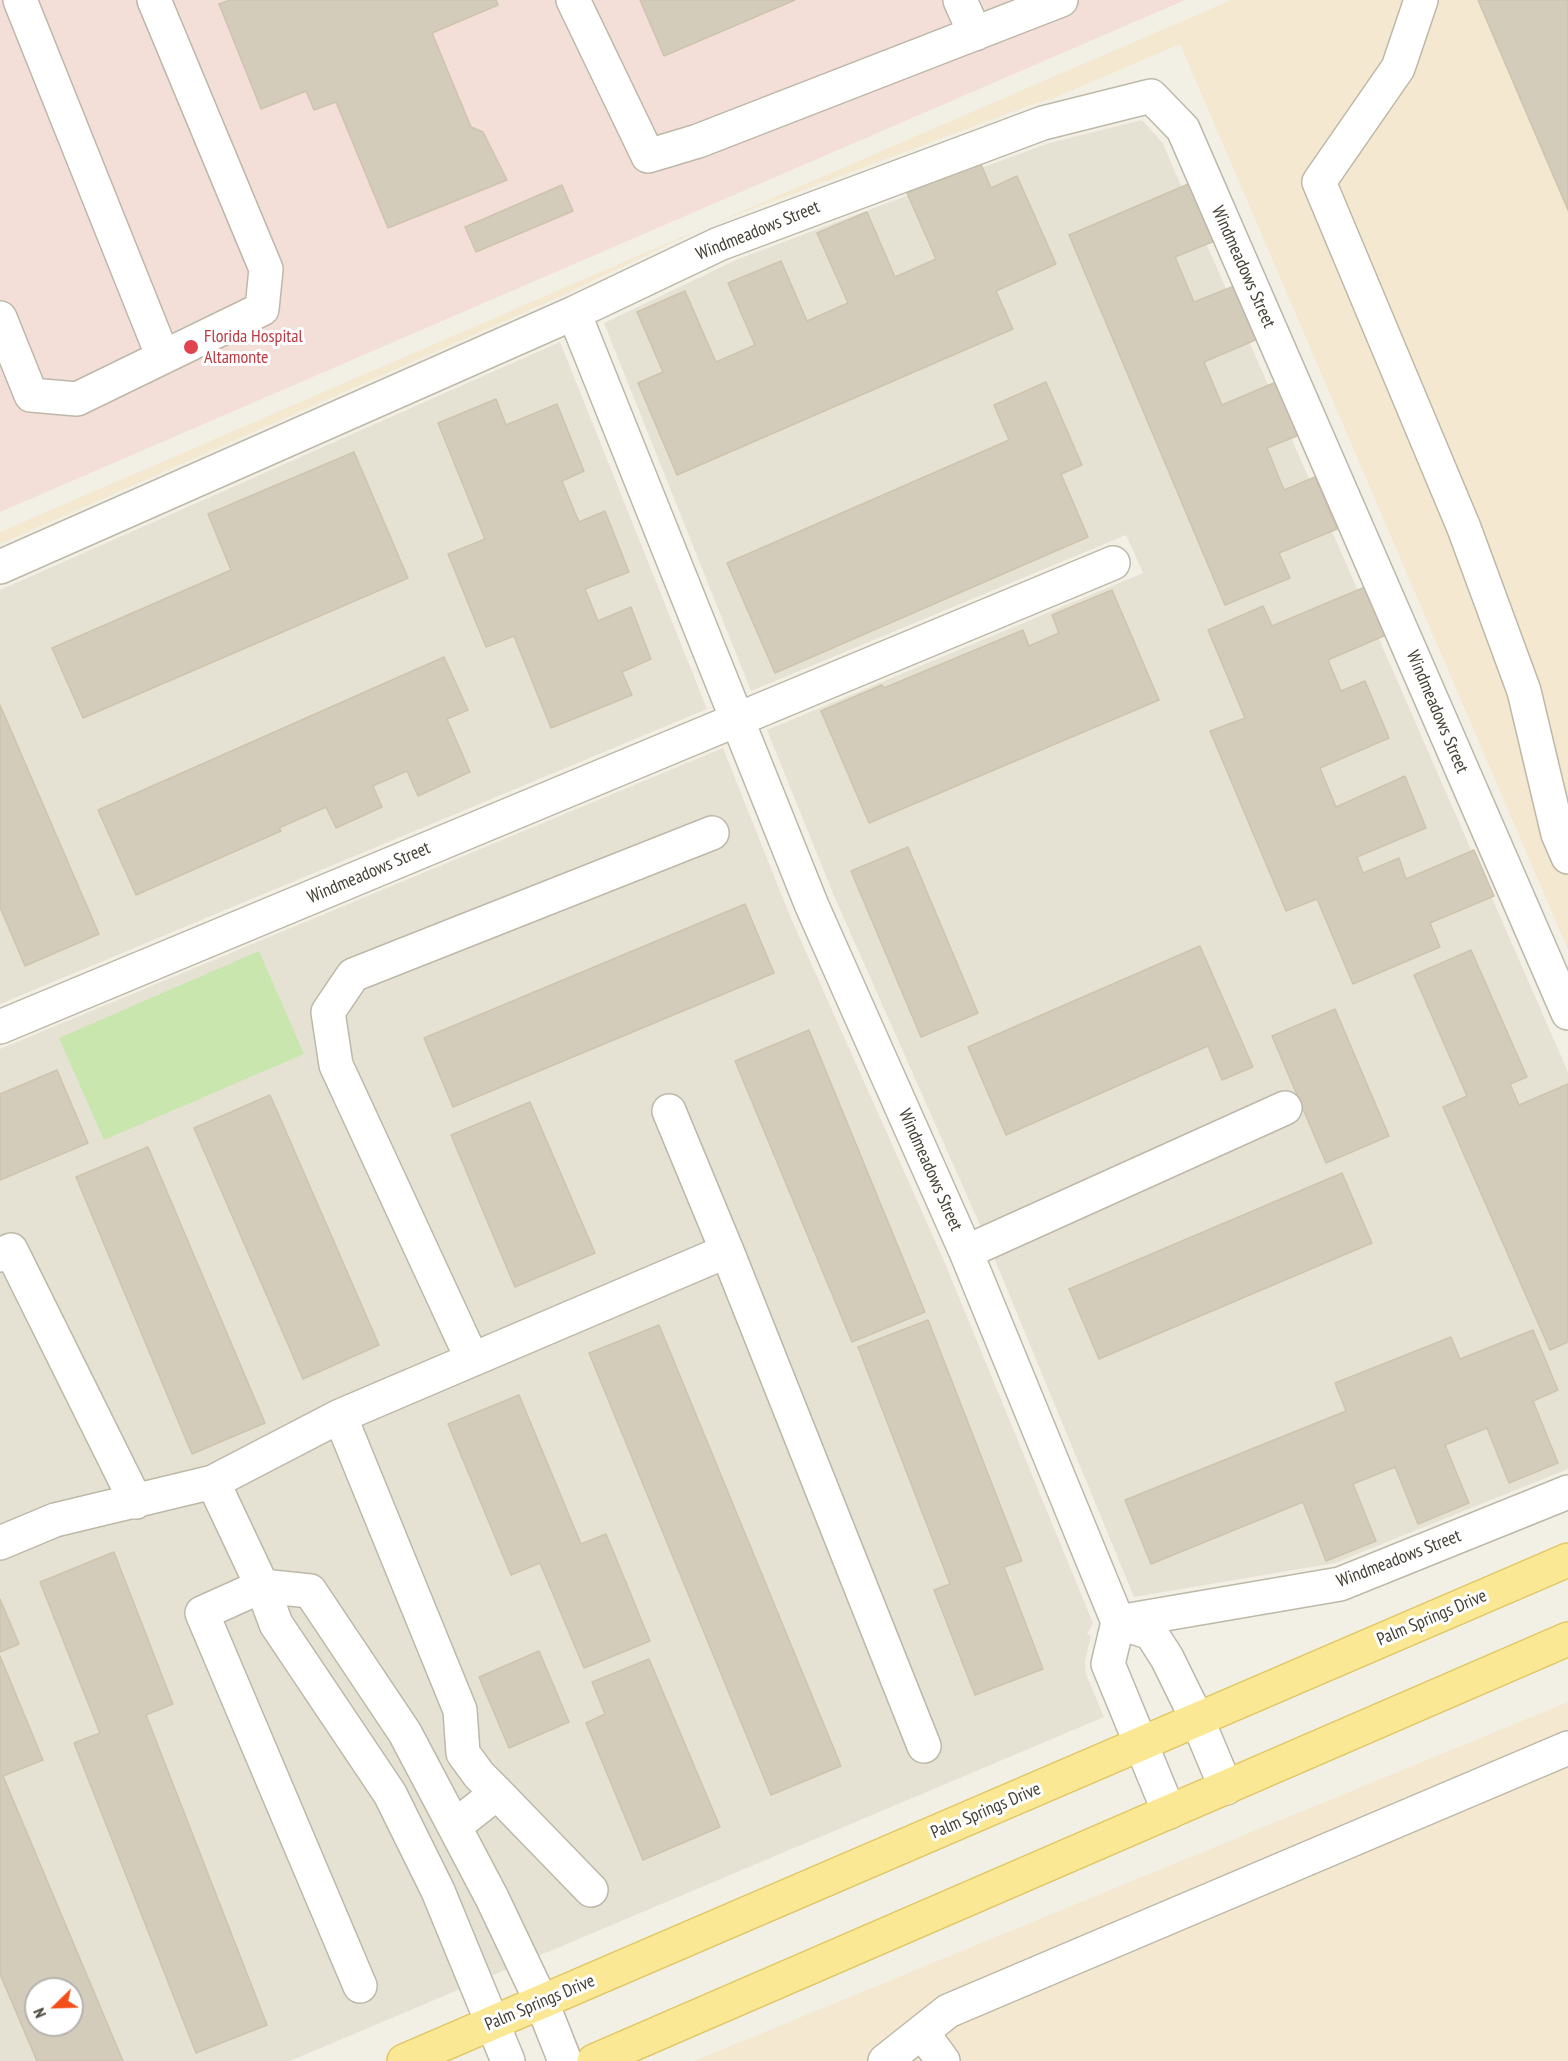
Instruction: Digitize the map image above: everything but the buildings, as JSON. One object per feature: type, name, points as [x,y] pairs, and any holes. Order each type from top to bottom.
[{"type":"main road","name":"Palm Springs Drive","points":[[404,2061],[1568,1560]]},
{"type":"main road","points":[[594,2061],[1568,1639]]},
{"type":"street","points":[[20,0],[163,357]]},
{"type":"street","points":[[0,318],[31,395],[77,399],[262,309],[266,269],[154,0]]},
{"type":"street","points":[[573,0],[648,156],[698,141],[1061,0]]},
{"type":"street","points":[[960,0],[975,34]]},
{"type":"street","points":[[1421,0],[1398,68],[1319,182],[1464,528],[1524,691],[1558,834],[1568,857]]},
{"type":"street","name":"Windmeadows Street","points":[[0,567],[574,313],[719,244],[1043,123],[1150,96],[1183,129],[1568,1013]]},
{"type":"street","name":"Windmeadows Street","points":[[574,313],[812,906],[966,1252],[1118,1622],[1340,1584],[1568,1492]]},
{"type":"street","name":"Windmeadows Street","points":[[0,1027],[1113,563]]},
{"type":"street","points":[[472,1359],[336,1065],[328,1012],[353,975],[712,833]]},
{"type":"street","points":[[966,1252],[1285,1108]]},
{"type":"street","points":[[669,1111],[924,1746]]},
{"type":"street","points":[[0,1255],[11,1250],[135,1502]]},
{"type":"street","points":[[0,1543],[55,1520],[213,1482],[340,1416],[727,1251]]},
{"type":"street","points":[[340,1416],[459,1710],[463,1753],[479,1775],[591,1890]]},
{"type":"street","points":[[213,1482],[262,1586],[276,1624],[390,1794],[438,1891],[508,2061]]},
{"type":"street","points":[[360,1986],[202,1613],[262,1586],[310,1591],[405,1732],[492,1898],[542,2003],[565,2061]]},
{"type":"street","points":[[1169,1812],[1108,1664],[1118,1622],[1151,1633],[1167,1658],[1197,1719],[1226,1788]]},
{"type":"street","points":[[885,2061],[948,2011],[1568,1748]]},
{"type":"street","points":[[424,1863],[459,1835],[497,1793]]},
{"type":"street","points":[[922,2032],[943,2061]]},
{"type":"shaded area","name":"Florida Hospital Altamonte","points":[[0,0],[1185,0],[0,512]]},
{"type":"shaded area","points":[[1231,0],[1568,0],[1568,950],[1180,44],[1052,99],[715,223]]},
{"type":"shaded area","points":[[1142,120],[1162,142],[1568,1072],[1568,1469],[1335,1563],[1134,1597],[988,1243],[834,896],[767,730],[1143,573],[1126,535],[751,691],[604,323],[736,260],[855,215],[1049,143]]},
{"type":"shaded area","points":[[707,226],[566,294],[0,544],[0,532]]},
{"type":"shaded area","points":[[560,342],[707,709],[0,1004],[0,590]]},
{"type":"shaded area","points":[[723,748],[790,916],[944,1261],[1093,1623],[1087,1634],[1091,1636],[1085,1661],[1086,1674],[1104,1717],[290,2061],[0,2061],[0,1049]]},
{"type":"shaded area","points":[[1568,1702],[1568,2061],[694,2061]]},
{"type":"green space","points":[[259,951],[304,1054],[104,1140],[59,1038]]},
{"type":"place","name":"Florida Hospital Altamonte","points":[[191,347]]}]
